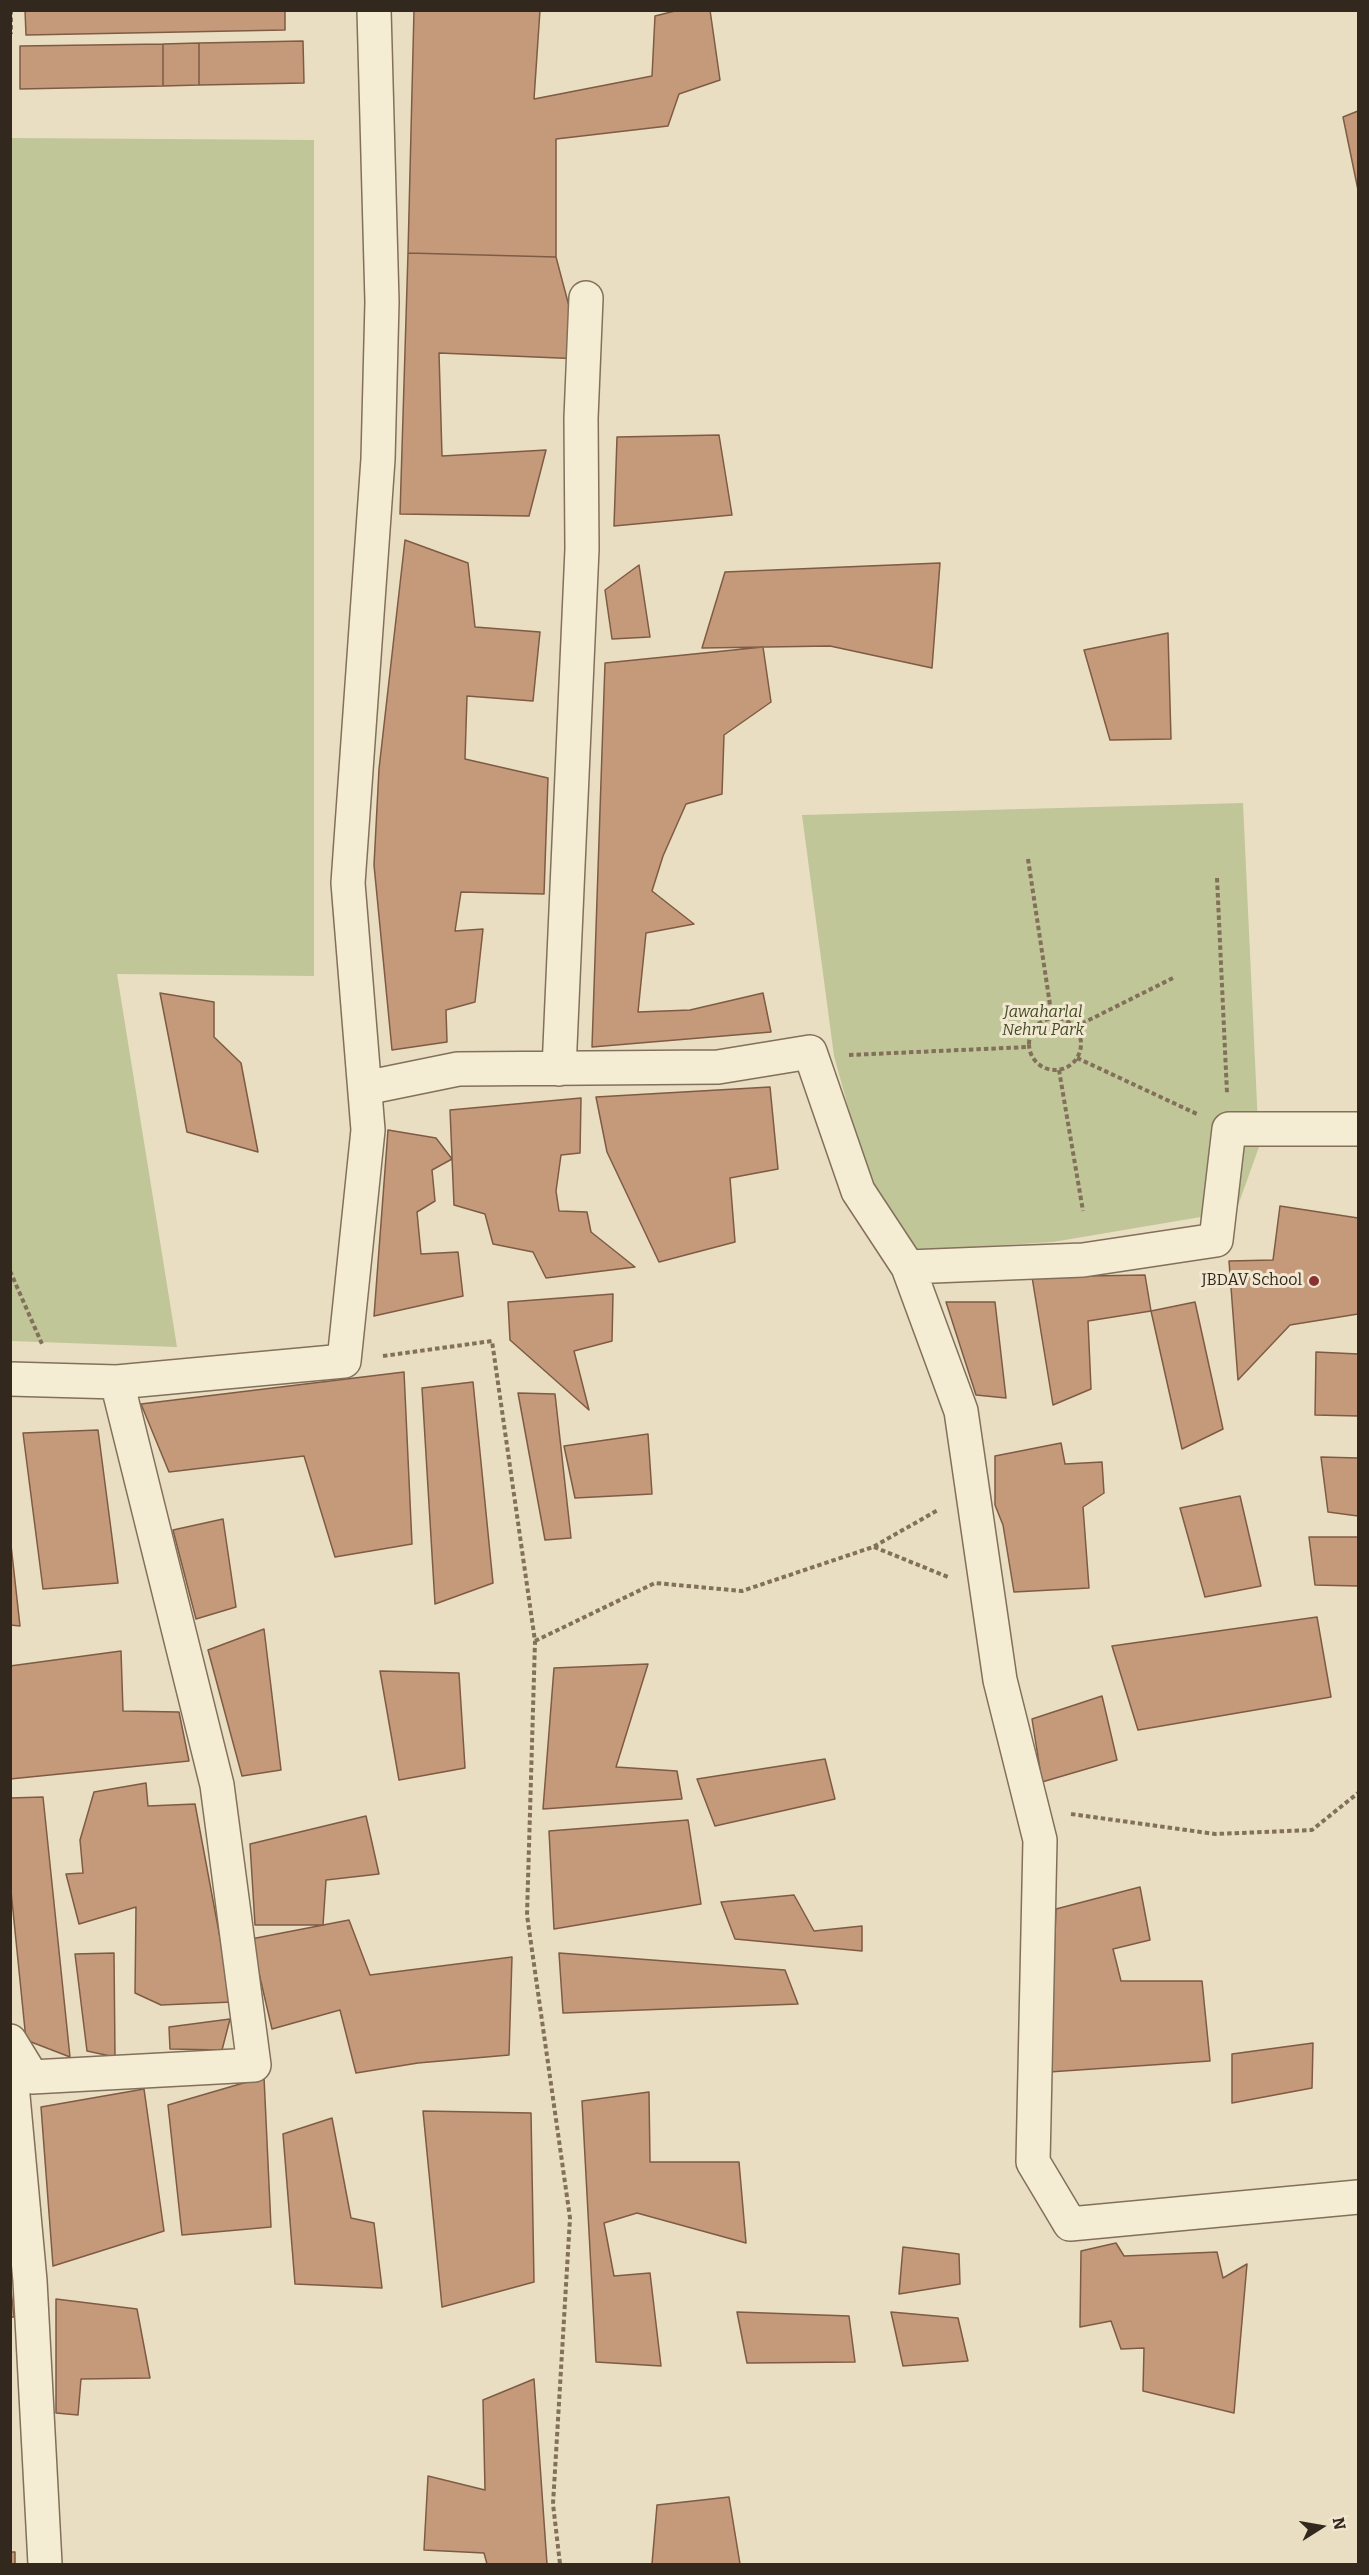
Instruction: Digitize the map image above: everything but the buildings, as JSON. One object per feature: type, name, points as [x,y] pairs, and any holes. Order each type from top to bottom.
[{"type":"street","points":[[10,1379],[117,1382],[344,1361],[368,1130],[348,883],[378,459],[382,302],[374,10]]},
{"type":"street","points":[[559,1069],[582,549],[581,418],[586,298]]},
{"type":"street","points":[[365,1088],[458,1069],[718,1067],[810,1052],[858,1191],[908,1267],[962,1411],[1000,1680],[1040,1840],[1033,2162],[1070,2224],[1359,2197]]},
{"type":"street","points":[[908,1267],[1083,1260],[1216,1240],[1229,1129],[1359,1129]]},
{"type":"street","points":[[10,2041],[32,2078],[254,2065],[217,1785],[117,1382]]},
{"type":"street","points":[[10,2063],[30,2281],[45,2565]]},
{"type":"path","points":[[11,10],[11,34]]},
{"type":"path","points":[[1028,859],[1052,1018]]},
{"type":"path","points":[[1077,1058],[1229,1129],[1217,878]]},
{"type":"path","points":[[1075,1026],[1175,977]]},
{"type":"path","points":[[1052,1018],[1075,1026],[1081,1042],[1077,1058],[1066,1068],[1059,1070],[1042,1068],[1028,1047],[1032,1031],[1037,1024],[1052,1018]]},
{"type":"path","points":[[846,1055],[1028,1047]]},
{"type":"path","points":[[1059,1070],[1083,1211]]},
{"type":"path","points":[[10,1271],[58,1380]]},
{"type":"path","points":[[344,1361],[492,1341],[535,1641],[527,1915],[570,2218],[553,2504],[560,2565]]},
{"type":"path","points":[[535,1641],[655,1583],[741,1591],[873,1547],[973,1490]]},
{"type":"path","points":[[873,1547],[987,1593]]},
{"type":"path","points":[[1032,1809],[1215,1834],[1312,1830],[1359,1793]]},
{"type":"green space","points":[[11,138],[314,140],[314,976],[117,974],[177,1347],[11,1341]]},
{"type":"green space","name":"Jawaharlal Nehru Park","points":[[1243,803],[1259,1147],[1236,1211],[1053,1242],[910,1251],[869,1183],[834,1056],[802,815]]},
{"type":"place","name":"JBDAV School","points":[[1314,1281]]}]
